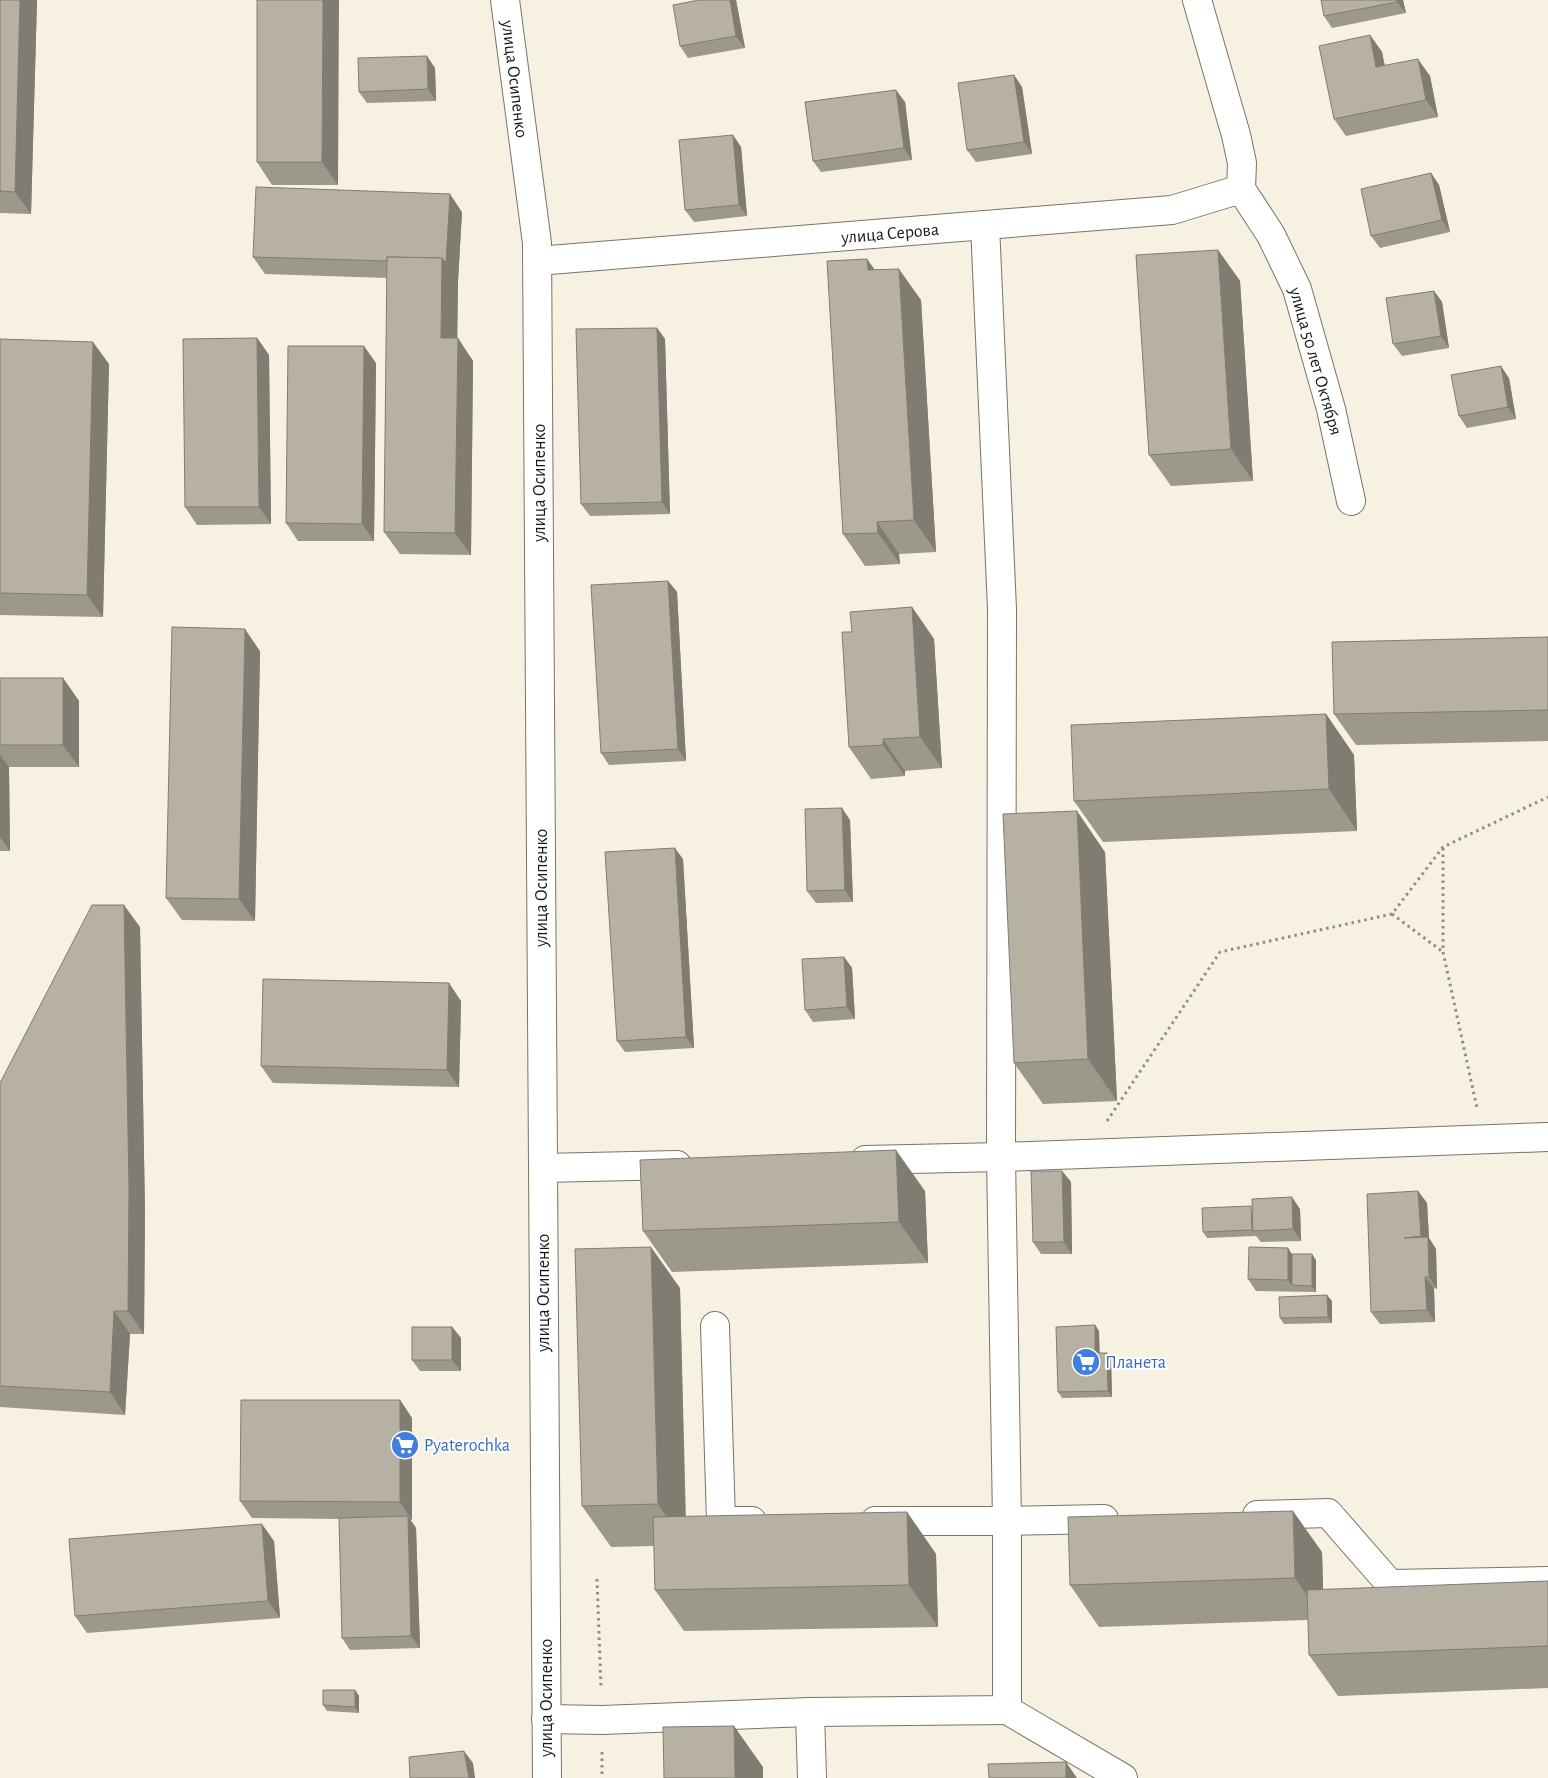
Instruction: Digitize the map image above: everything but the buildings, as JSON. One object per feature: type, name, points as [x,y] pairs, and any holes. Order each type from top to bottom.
[{"type":"street","name":"улица Осипенко","points":[[505,0],[537,243],[546,1778]]},
{"type":"street","points":[[1197,0],[1236,135],[1242,163],[1241,189]]},
{"type":"street","name":"улица Серова","points":[[537,260],[1172,210],[1241,189]]},
{"type":"street","name":"улица 50 лет Октября","points":[[1241,189],[1271,235],[1298,289],[1331,409],[1351,501]]},
{"type":"street","points":[[985,225],[1002,609],[1001,1157],[1007,1521],[1007,1710]]},
{"type":"street","points":[[842,1161],[1001,1157],[1548,1136]]},
{"type":"street","points":[[543,1168],[702,1164]]},
{"type":"street","points":[[715,1326],[721,1521],[780,1521]]},
{"type":"street","points":[[1231,1516],[1328,1513],[1390,1584],[1548,1581]]},
{"type":"street","points":[[849,1521],[1007,1521],[1124,1518]]},
{"type":"street","points":[[546,1719],[602,1720],[810,1712],[1007,1710],[1123,1778]]},
{"type":"street","points":[[810,1712],[812,1778]]},
{"type":"path","points":[[1084,1154],[1220,952],[1392,914],[1443,847],[1548,797]]},
{"type":"path","points":[[1443,847],[1443,952],[1484,1139]]},
{"type":"path","points":[[1392,914],[1443,952]]},
{"type":"path","points":[[598,1579],[602,1778]]},
{"type":"place","name":"Планета","points":[[1086,1362]]},
{"type":"place","name":"Pyaterochka","points":[[405,1445]]}]
